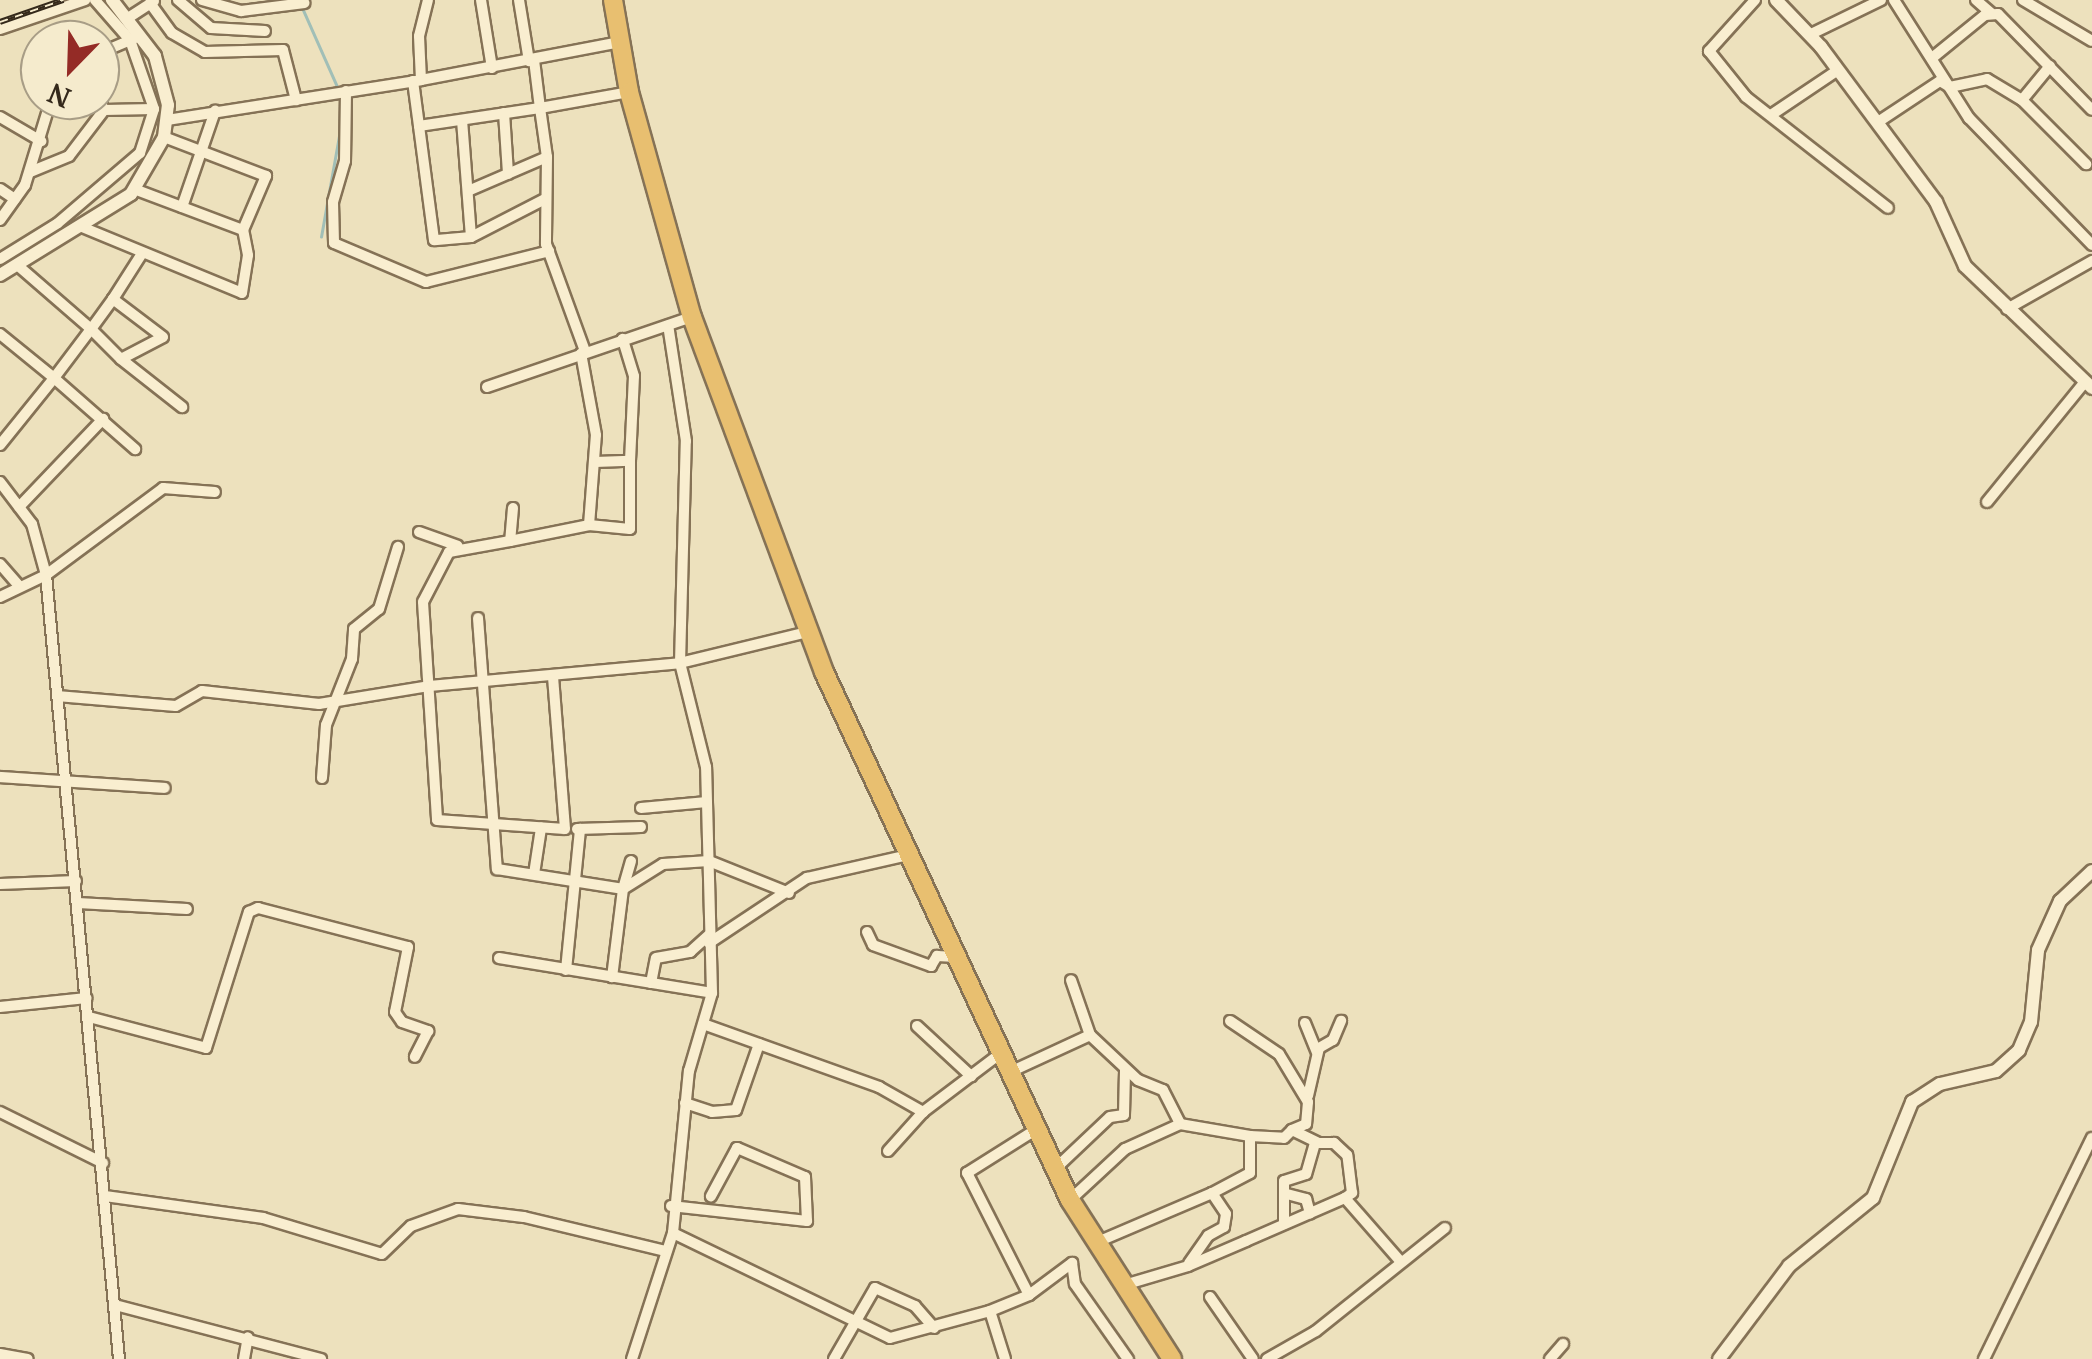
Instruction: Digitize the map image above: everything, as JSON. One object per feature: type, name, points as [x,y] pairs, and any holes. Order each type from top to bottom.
[{"type":"highway","points":[[613,0],[629,92],[692,317],[807,632],[1070,1200],[1172,1359]]},
{"type":"street","points":[[0,29],[84,0]]},
{"type":"street","points":[[0,275],[76,230],[134,189],[164,137],[167,120],[156,56],[96,0]]},
{"type":"street","points":[[0,259],[69,215],[140,153],[154,109],[136,38],[128,18],[112,0]]},
{"type":"street","points":[[178,0],[212,28],[265,31]]},
{"type":"street","points":[[202,0],[226,3],[241,11],[304,3]]},
{"type":"street","points":[[428,0],[418,36],[417,81],[432,239],[471,237],[545,199]]},
{"type":"street","points":[[481,0],[492,68]]},
{"type":"street","points":[[520,0],[547,157],[549,251],[594,395],[595,462],[589,525]]},
{"type":"street","points":[[1755,0],[1708,51],[1746,98],[1888,208]]},
{"type":"street","points":[[1776,0],[1838,70],[1936,202],[1965,266],[2088,385],[1987,502]]},
{"type":"street","points":[[1810,35],[1881,0]]},
{"type":"street","points":[[1894,0],[1994,146],[2092,246]]},
{"type":"street","points":[[1976,0],[2004,18],[2092,110]]},
{"type":"street","points":[[2023,0],[2092,40]]},
{"type":"street","points":[[128,18],[152,2],[172,34],[205,52],[283,50],[296,100]]},
{"type":"street","points":[[1932,58],[1991,13]]},
{"type":"street","points":[[120,45],[136,38]]},
{"type":"street","points":[[167,120],[417,81],[622,42]]},
{"type":"street","points":[[2022,100],[2050,66]]},
{"type":"street","points":[[1771,115],[1838,70]]},
{"type":"street","points":[[1878,122],[1940,81],[1950,87],[1988,79],[2022,100],[2086,164]]},
{"type":"street","points":[[346,92],[345,161],[332,202],[334,243],[426,282],[549,251]]},
{"type":"street","points":[[419,126],[629,92]]},
{"type":"street","points":[[120,106],[154,109]]},
{"type":"street","points":[[182,207],[215,111]]},
{"type":"street","points":[[504,113],[508,174]]},
{"type":"street","points":[[0,117],[41,141]]},
{"type":"street","points":[[0,220],[30,172],[47,120]]},
{"type":"street","points":[[30,172],[69,156],[92,120]]},
{"type":"street","points":[[462,120],[471,237]]},
{"type":"street","points":[[76,230],[242,293],[248,255],[243,230],[266,176],[164,137]]},
{"type":"street","points":[[468,191],[547,157]]},
{"type":"street","points":[[0,189],[16,199]]},
{"type":"street","points":[[134,189],[243,230]]},
{"type":"street","points":[[0,444],[92,329],[140,255]]},
{"type":"street","points":[[2006,309],[2092,261]]},
{"type":"street","points":[[17,265],[92,329],[121,360],[182,407]]},
{"type":"street","points":[[113,299],[163,337],[121,360]]},
{"type":"street","points":[[487,387],[692,317]]},
{"type":"street","points":[[632,1359],[673,1233],[671,1206],[685,1103],[712,993],[706,767],[680,663],[686,442],[668,324]]},
{"type":"street","points":[[0,334],[135,449]]},
{"type":"street","points":[[419,532],[458,546],[510,541],[589,525],[630,529],[634,376],[623,339]]},
{"type":"street","points":[[19,507],[103,419]]},
{"type":"street","points":[[595,462],[630,461]]},
{"type":"street","points":[[0,482],[37,536],[46,574],[120,1359]]},
{"type":"street","points":[[0,597],[46,574],[163,488],[215,492]]},
{"type":"street","points":[[510,541],[514,508]]},
{"type":"street","points":[[458,546],[423,602],[436,820],[494,828],[641,828]]},
{"type":"street","points":[[322,778],[335,701],[352,659],[354,629],[379,608],[398,547]]},
{"type":"street","points":[[0,564],[19,586]]},
{"type":"street","points":[[478,618],[487,683],[496,870],[623,889],[663,864],[708,860],[789,893]]},
{"type":"street","points":[[56,696],[176,706],[202,692],[335,701],[429,686],[680,663],[807,632]]},
{"type":"street","points":[[553,676],[565,829]]},
{"type":"street","points":[[0,777],[164,788]]},
{"type":"street","points":[[640,808],[707,802]]},
{"type":"street","points":[[534,874],[541,828]]},
{"type":"street","points":[[566,970],[580,829]]},
{"type":"street","points":[[652,984],[656,958],[690,952],[789,893],[807,878],[851,863],[908,854]]},
{"type":"street","points":[[612,977],[623,889],[631,861]]},
{"type":"street","points":[[1720,1359],[1789,1266],[1872,1198],[1912,1102],[1940,1084],[1996,1071],[2019,1050],[2032,1022],[2038,950],[2060,902],[2092,872]]},
{"type":"street","points":[[0,884],[76,882]]},
{"type":"street","points":[[78,902],[186,909]]},
{"type":"street","points":[[90,1017],[206,1048],[245,923],[258,908],[408,947],[395,1012],[402,1022],[428,1031],[415,1057]]},
{"type":"street","points":[[867,932],[873,945],[930,966],[937,956],[956,957]]},
{"type":"street","points":[[499,958],[712,993]]},
{"type":"street","points":[[1070,980],[1090,1035],[1125,1070],[1162,1090],[1180,1124]]},
{"type":"street","points":[[0,1007],[87,998]]},
{"type":"street","points":[[1230,1021],[1279,1054],[1308,1102]]},
{"type":"street","points":[[1070,1200],[1125,1150],[1180,1124],[1284,1138],[1306,1124],[1307,1078],[1317,1052],[1333,1040],[1342,1021]]},
{"type":"street","points":[[1305,1023],[1317,1052]]},
{"type":"street","points":[[706,1025],[879,1087],[923,1112]]},
{"type":"street","points":[[917,1026],[971,1076]]},
{"type":"street","points":[[1010,1072],[1090,1035]]},
{"type":"street","points":[[685,1103],[712,1112],[736,1110],[759,1044]]},
{"type":"street","points":[[888,1150],[923,1112],[1001,1053]]},
{"type":"street","points":[[1056,1168],[1110,1117],[1124,1115],[1130,1090],[1125,1070]]},
{"type":"street","points":[[0,1112],[103,1163]]},
{"type":"street","points":[[1029,1295],[966,1173],[1037,1129]]},
{"type":"street","points":[[1122,1286],[1188,1266],[1354,1191],[1347,1155],[1334,1143],[1317,1142],[1292,1130]]},
{"type":"street","points":[[1095,1243],[1250,1173],[1250,1136]]},
{"type":"street","points":[[1984,1359],[2092,1138]]},
{"type":"street","points":[[1284,1224],[1284,1181],[1306,1174],[1317,1142]]},
{"type":"street","points":[[671,1206],[808,1221],[806,1177],[737,1148],[711,1196]]},
{"type":"street","points":[[1188,1266],[1208,1236],[1224,1228],[1226,1214],[1212,1192]]},
{"type":"street","points":[[1287,1194],[1306,1199],[1310,1213]]},
{"type":"street","points":[[105,1196],[263,1218],[382,1254],[410,1226],[458,1209],[524,1217],[666,1251]]},
{"type":"street","points":[[1345,1198],[1401,1262]]},
{"type":"street","points":[[1266,1359],[1316,1331],[1444,1228]]},
{"type":"street","points":[[673,1233],[852,1323],[890,1338],[990,1311],[1029,1295],[1072,1263],[1075,1284],[1128,1359]]},
{"type":"street","points":[[834,1359],[875,1288],[915,1306],[934,1328]]},
{"type":"street","points":[[1210,1297],[1253,1359]]},
{"type":"street","points":[[118,1306],[321,1359]]},
{"type":"street","points":[[990,1311],[1005,1359]]},
{"type":"street","points":[[244,1359],[248,1337]]},
{"type":"street","points":[[1550,1359],[1563,1344]]},
{"type":"street","points":[[0,1354],[28,1359]]},
{"type":"waterway","points":[[303,9],[338,88]]},
{"type":"waterway","points":[[321,237],[340,130]]},
{"type":"railway","points":[[0,22],[63,0]]}]
